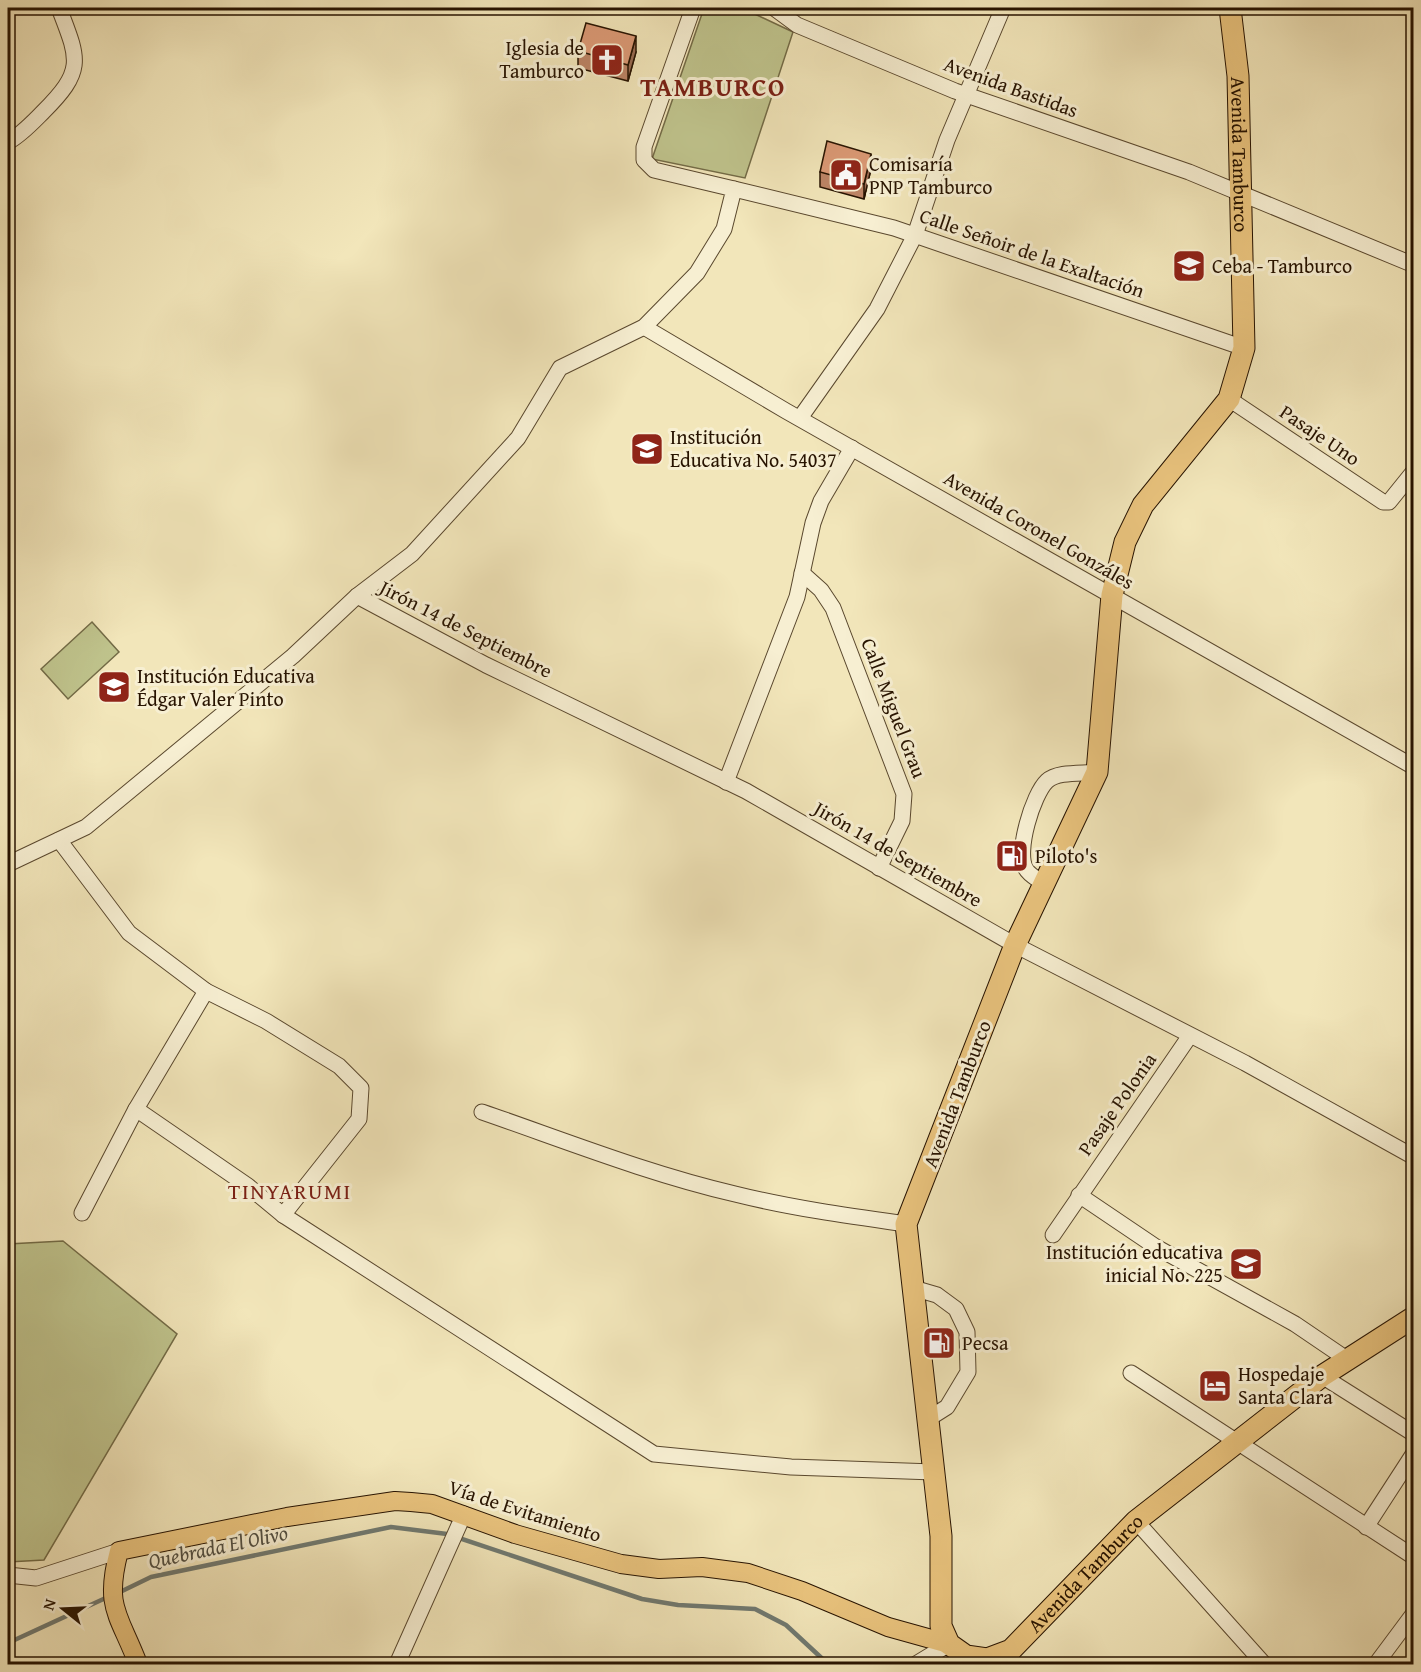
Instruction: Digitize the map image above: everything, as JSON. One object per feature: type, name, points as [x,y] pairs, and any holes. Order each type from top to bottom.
[{"type":"highway","name":"Avenida Tamburco","points":[[1230,8],[1238,76],[1244,348],[1229,399],[1143,505],[1125,542],[1112,595],[1097,772],[1015,945],[906,1224],[941,1536],[941,1626],[950,1644],[966,1656],[987,1659],[1011,1650],[1136,1521],[1322,1376],[1413,1317]]},
{"type":"main road","name":"Vía de Evitamiento","points":[[119,1551],[287,1517],[395,1501],[432,1504],[515,1534],[621,1564],[660,1569],[702,1567],[766,1578],[888,1627],[950,1644]]},
{"type":"main road","points":[[119,1551],[112,1597],[138,1665]]},
{"type":"street","points":[[8,142],[23,131],[61,94],[73,74],[75,54],[59,8]]},
{"type":"street","name":"Calle Señoir de la Exaltación","points":[[693,8],[644,147],[644,160],[654,170],[915,235],[1244,348]]},
{"type":"street","name":"Avenida Bastidas","points":[[774,8],[797,25],[965,95],[1241,193],[1413,265]]},
{"type":"street","points":[[800,418],[877,309],[915,235],[965,95],[1003,8]]},
{"type":"street","points":[[8,864],[86,827],[293,656],[357,596],[412,554],[518,438],[560,368],[644,327],[697,273],[724,229],[735,189]]},
{"type":"street","name":"Avenida Coronel Gonzáles","points":[[644,327],[1413,767]]},
{"type":"street","name":"Pasaje Uno","points":[[1229,399],[1376,499],[1389,502],[1413,471]]},
{"type":"street","points":[[726,782],[797,597],[813,523],[821,501],[852,448]]},
{"type":"street","name":"Calle Miguel Grau","points":[[802,573],[821,590],[833,608],[904,794],[902,821],[879,868]]},
{"type":"street","name":"Jirón 14 de Septiembre","points":[[357,596],[486,665],[726,782],[1015,945],[1245,1064],[1413,1157]]},
{"type":"street","points":[[1044,884],[1026,870],[1021,855],[1021,843],[1041,790],[1048,780],[1055,777],[1097,772]]},
{"type":"street","points":[[59,840],[129,933],[206,991],[266,1021],[339,1066],[360,1088],[359,1119],[283,1215]]},
{"type":"street","points":[[81,1213],[136,1109],[206,991]]},
{"type":"street","name":"Pasaje Polonia","points":[[1053,1235],[1189,1037]]},
{"type":"street","points":[[136,1109],[248,1186],[283,1215],[654,1454],[791,1467],[934,1472]]},
{"type":"street","points":[[482,1112],[684,1181],[826,1213],[906,1224]]},
{"type":"street","points":[[1079,1195],[1156,1246],[1295,1324],[1348,1360]]},
{"type":"street","points":[[913,1288],[937,1295],[956,1309],[966,1332],[968,1372],[947,1407],[928,1419]]},
{"type":"street","points":[[1131,1373],[1413,1557]]},
{"type":"street","points":[[1322,1376],[1413,1434]]},
{"type":"street","points":[[1366,1527],[1413,1453]]},
{"type":"street","points":[[397,1665],[464,1514]]},
{"type":"street","points":[[1136,1521],[1263,1665]]},
{"type":"street","points":[[8,1575],[36,1578],[119,1551]]},
{"type":"street","points":[[1376,1665],[1413,1613]]},
{"type":"street","points":[[916,1665],[950,1644]]},
{"type":"green space","points":[[704,8],[742,8],[793,32],[745,178],[652,159]]},
{"type":"green space","points":[[92,622],[119,652],[68,699],[41,669]]},
{"type":"green space","points":[[63,1241],[177,1334],[44,1560],[8,1562],[8,1244]]},
{"type":"building","points":[[586,23],[636,36],[628,65],[578,51]]},
{"type":"building","points":[[827,141],[871,154],[864,184],[820,172]]},
{"type":"waterway","name":"Quebrada El Olivo","points":[[118,1593],[151,1577],[391,1527],[447,1534],[642,1599],[678,1605],[755,1609],[786,1625],[828,1664]]},
{"type":"waterway","name":"Quebrada El Olivo","points":[[8,1643],[110,1596]]},
{"type":"place","name":"Iglesia de Tamburco","points":[[607,60]]},
{"type":"place","name":"Comisaría PNP Tamburco","points":[[846,175]]},
{"type":"place","name":"Ceba - Tamburco","points":[[1189,266]]},
{"type":"place","name":"Institución Educativa No. 54037","points":[[647,449]]},
{"type":"place","name":"Institución Educativa Édgar Valer Pinto","points":[[114,687]]},
{"type":"place","name":"Piloto's","points":[[1012,856]]},
{"type":"place","name":"Institución educativa inicial No. 225","points":[[1246,1264]]},
{"type":"place","name":"Pecsa","points":[[939,1343]]},
{"type":"place","name":"Hospedaje Santa Clara","points":[[1215,1386]]},
{"type":"district","name":"TAMBURCO","points":[[713,87]]},
{"type":"district","name":"TINYARUMI","points":[[290,1191]]}]
